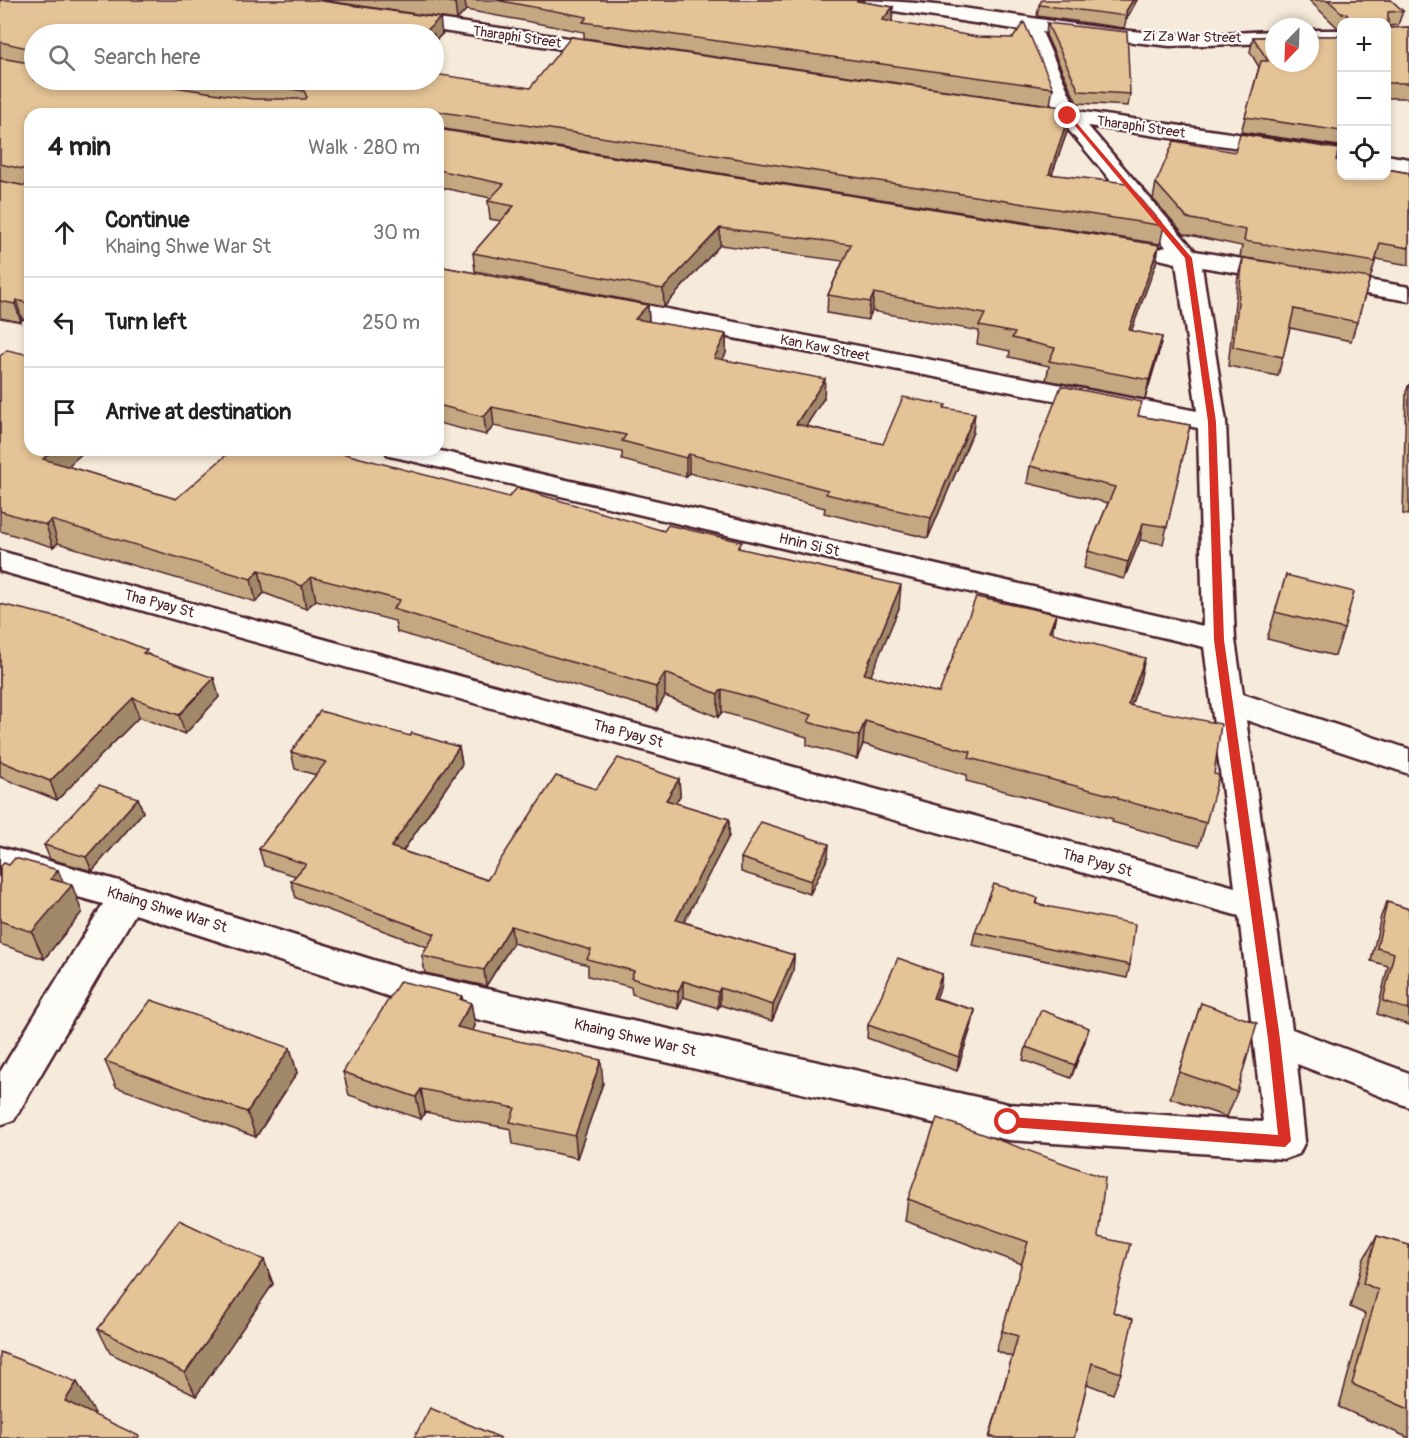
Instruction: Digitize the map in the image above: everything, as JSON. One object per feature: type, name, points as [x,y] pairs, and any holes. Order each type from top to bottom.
[{"type":"street","name":"Zi Za War Street","points":[[861,0],[1029,25],[1170,40],[1265,37]]},
{"type":"street","name":"Tharaphi Street","points":[[381,17],[429,24]]},
{"type":"street","points":[[1029,25],[1068,116],[1188,258],[1212,422],[1219,640],[1274,1039],[1409,1090]]},
{"type":"street","name":"Tharaphi Street","points":[[444,26],[630,53]]},
{"type":"street","points":[[1319,36],[1337,36]]},
{"type":"street","name":"Tharaphi Street","points":[[1032,111],[1337,155]]},
{"type":"street","points":[[1391,163],[1409,166]]},
{"type":"street","points":[[1141,250],[1409,294]]},
{"type":"street","name":"Kan Kaw Street","points":[[579,300],[1212,422]]},
{"type":"street","name":"Hnin Si St","points":[[425,456],[1219,640]]},
{"type":"street","name":"Tha Pyay St","points":[[0,561],[1256,907]]},
{"type":"street","points":[[1227,701],[1409,762]]},
{"type":"street","name":"Khaing Shwe War St","points":[[0,861],[126,897],[415,989],[1008,1122],[1285,1141],[1274,1039]]},
{"type":"street","points":[[0,1108],[126,897]]},
{"type":"building","points":[[0,0],[315,0],[440,18],[434,24],[24,24],[24,47],[0,42]]},
{"type":"building","points":[[431,0],[459,0],[455,3]]},
{"type":"building","points":[[496,0],[858,0],[893,7],[882,20],[978,37],[1013,38],[1024,22],[1053,88],[583,22],[587,17]]},
{"type":"building","points":[[1042,0],[1133,0],[1126,11],[1126,16],[1039,5]]},
{"type":"building","points":[[1328,0],[1391,0],[1403,11],[1388,12],[1388,18],[1348,18],[1347,14],[1342,13]]},
{"type":"building","points":[[1047,23],[1127,32],[1130,94],[1079,91]]},
{"type":"building","points":[[1409,27],[1409,83],[1391,83],[1391,28]]},
{"type":"building","points":[[1319,36],[1337,36],[1337,130],[1245,117],[1261,61],[1265,61],[1265,72],[1319,72]]},
{"type":"building","points":[[571,37],[1062,107],[1069,115],[1049,174],[1127,183],[1164,226],[444,112],[444,108],[24,108],[24,169],[0,164],[0,58],[24,62],[24,90],[194,90],[252,99],[305,99],[307,97],[304,91],[298,90],[444,90],[444,75],[530,88]]},
{"type":"building","points":[[1253,37],[1265,37],[1265,56]]},
{"type":"building","points":[[444,130],[1159,245],[1129,330],[1162,337],[1149,380],[1049,361],[1055,348],[1012,338],[1015,333],[979,326],[985,314],[874,293],[870,302],[828,295],[851,244],[720,228],[663,289],[473,253],[514,206],[488,201],[504,184],[444,171]]},
{"type":"building","points":[[1240,134],[1337,149],[1337,180],[1391,180],[1391,170],[1409,173],[1409,248],[1380,243],[1375,262],[1244,241],[1246,230],[1187,218],[1156,183],[1174,141],[1235,152]]},
{"type":"building","points":[[0,181],[24,186],[24,302],[16,300],[15,304],[0,301]]},
{"type":"building","points":[[1243,258],[1370,278],[1357,322],[1294,309],[1283,357],[1233,347]]},
{"type":"building","points":[[444,267],[648,305],[635,319],[726,334],[714,358],[825,379],[796,424],[883,444],[903,397],[946,405],[944,408],[975,413],[931,518],[826,494],[828,490],[689,454],[686,458],[622,441],[626,435],[492,407],[484,417],[444,407]]},
{"type":"building","points":[[7,350],[24,354],[24,456],[46,456],[43,459],[176,499],[225,456],[353,456],[509,497],[517,488],[664,531],[668,525],[742,542],[738,548],[901,585],[864,674],[939,693],[976,597],[1056,614],[1049,632],[1145,658],[1128,705],[1221,724],[1214,774],[1219,775],[1206,823],[969,758],[971,752],[865,721],[859,736],[808,722],[812,715],[722,689],[718,694],[665,673],[656,687],[393,609],[400,600],[311,577],[302,586],[259,570],[251,579],[51,520],[46,525],[0,511],[0,356]]},
{"type":"building","points":[[1061,386],[1142,402],[1138,416],[1190,425],[1167,527],[1143,523],[1128,562],[1088,551],[1115,487],[1030,466]]},
{"type":"building","points":[[1286,575],[1354,592],[1344,629],[1275,612]]},
{"type":"building","points":[[0,604],[74,621],[147,650],[143,653],[214,678],[179,715],[133,698],[50,781],[0,761]]},
{"type":"building","points":[[320,711],[459,747],[391,847],[487,880],[556,776],[596,789],[618,758],[679,779],[666,800],[729,819],[676,920],[794,955],[773,1005],[720,988],[718,992],[683,981],[678,992],[631,978],[634,971],[587,959],[591,950],[511,926],[484,970],[422,956],[435,934],[291,881],[306,864],[259,849],[326,762],[291,752]]},
{"type":"building","points":[[99,785],[138,798],[86,857],[44,845]]},
{"type":"building","points":[[761,822],[829,844],[811,881],[741,858]]},
{"type":"building","points":[[15,858],[58,870],[51,879],[72,885],[32,932],[0,921],[0,867],[4,863],[9,865]]},
{"type":"building","points":[[994,884],[1038,898],[1036,904],[1135,924],[1130,965],[975,932]]},
{"type":"building","points":[[1387,902],[1409,909],[1409,1010],[1383,1001],[1394,953],[1377,948]]},
{"type":"building","points":[[898,958],[942,974],[933,998],[975,1010],[959,1057],[868,1025]]},
{"type":"building","points":[[400,981],[462,996],[460,999],[471,1003],[457,1027],[601,1060],[575,1136],[510,1122],[515,1108],[421,1089],[416,1097],[343,1072]]},
{"type":"building","points":[[151,1000],[290,1048],[247,1112],[105,1061]]},
{"type":"building","points":[[1201,1003],[1257,1023],[1237,1092],[1179,1072]]},
{"type":"building","points":[[1041,1010],[1089,1028],[1075,1065],[1026,1047]]},
{"type":"building","points":[[937,1118],[1105,1178],[1098,1237],[1130,1244],[1113,1312],[1133,1319],[1121,1373],[1092,1363],[1074,1438],[995,1438],[990,1436],[1018,1336],[1002,1331],[1028,1242],[908,1199]]},
{"type":"building","points":[[179,1220],[264,1260],[185,1373],[98,1329]]},
{"type":"building","points":[[1377,1236],[1409,1245],[1409,1409],[1352,1384],[1378,1290],[1363,1283]]},
{"type":"building","points":[[0,1352],[77,1382],[65,1401],[139,1436],[138,1438],[0,1438]]},
{"type":"building","points":[[430,1408],[501,1438],[414,1438]]},
{"type":"route","points":[[1008,1122],[1285,1141],[1274,1039],[1219,640],[1212,422],[1188,258],[1068,116]]}]
